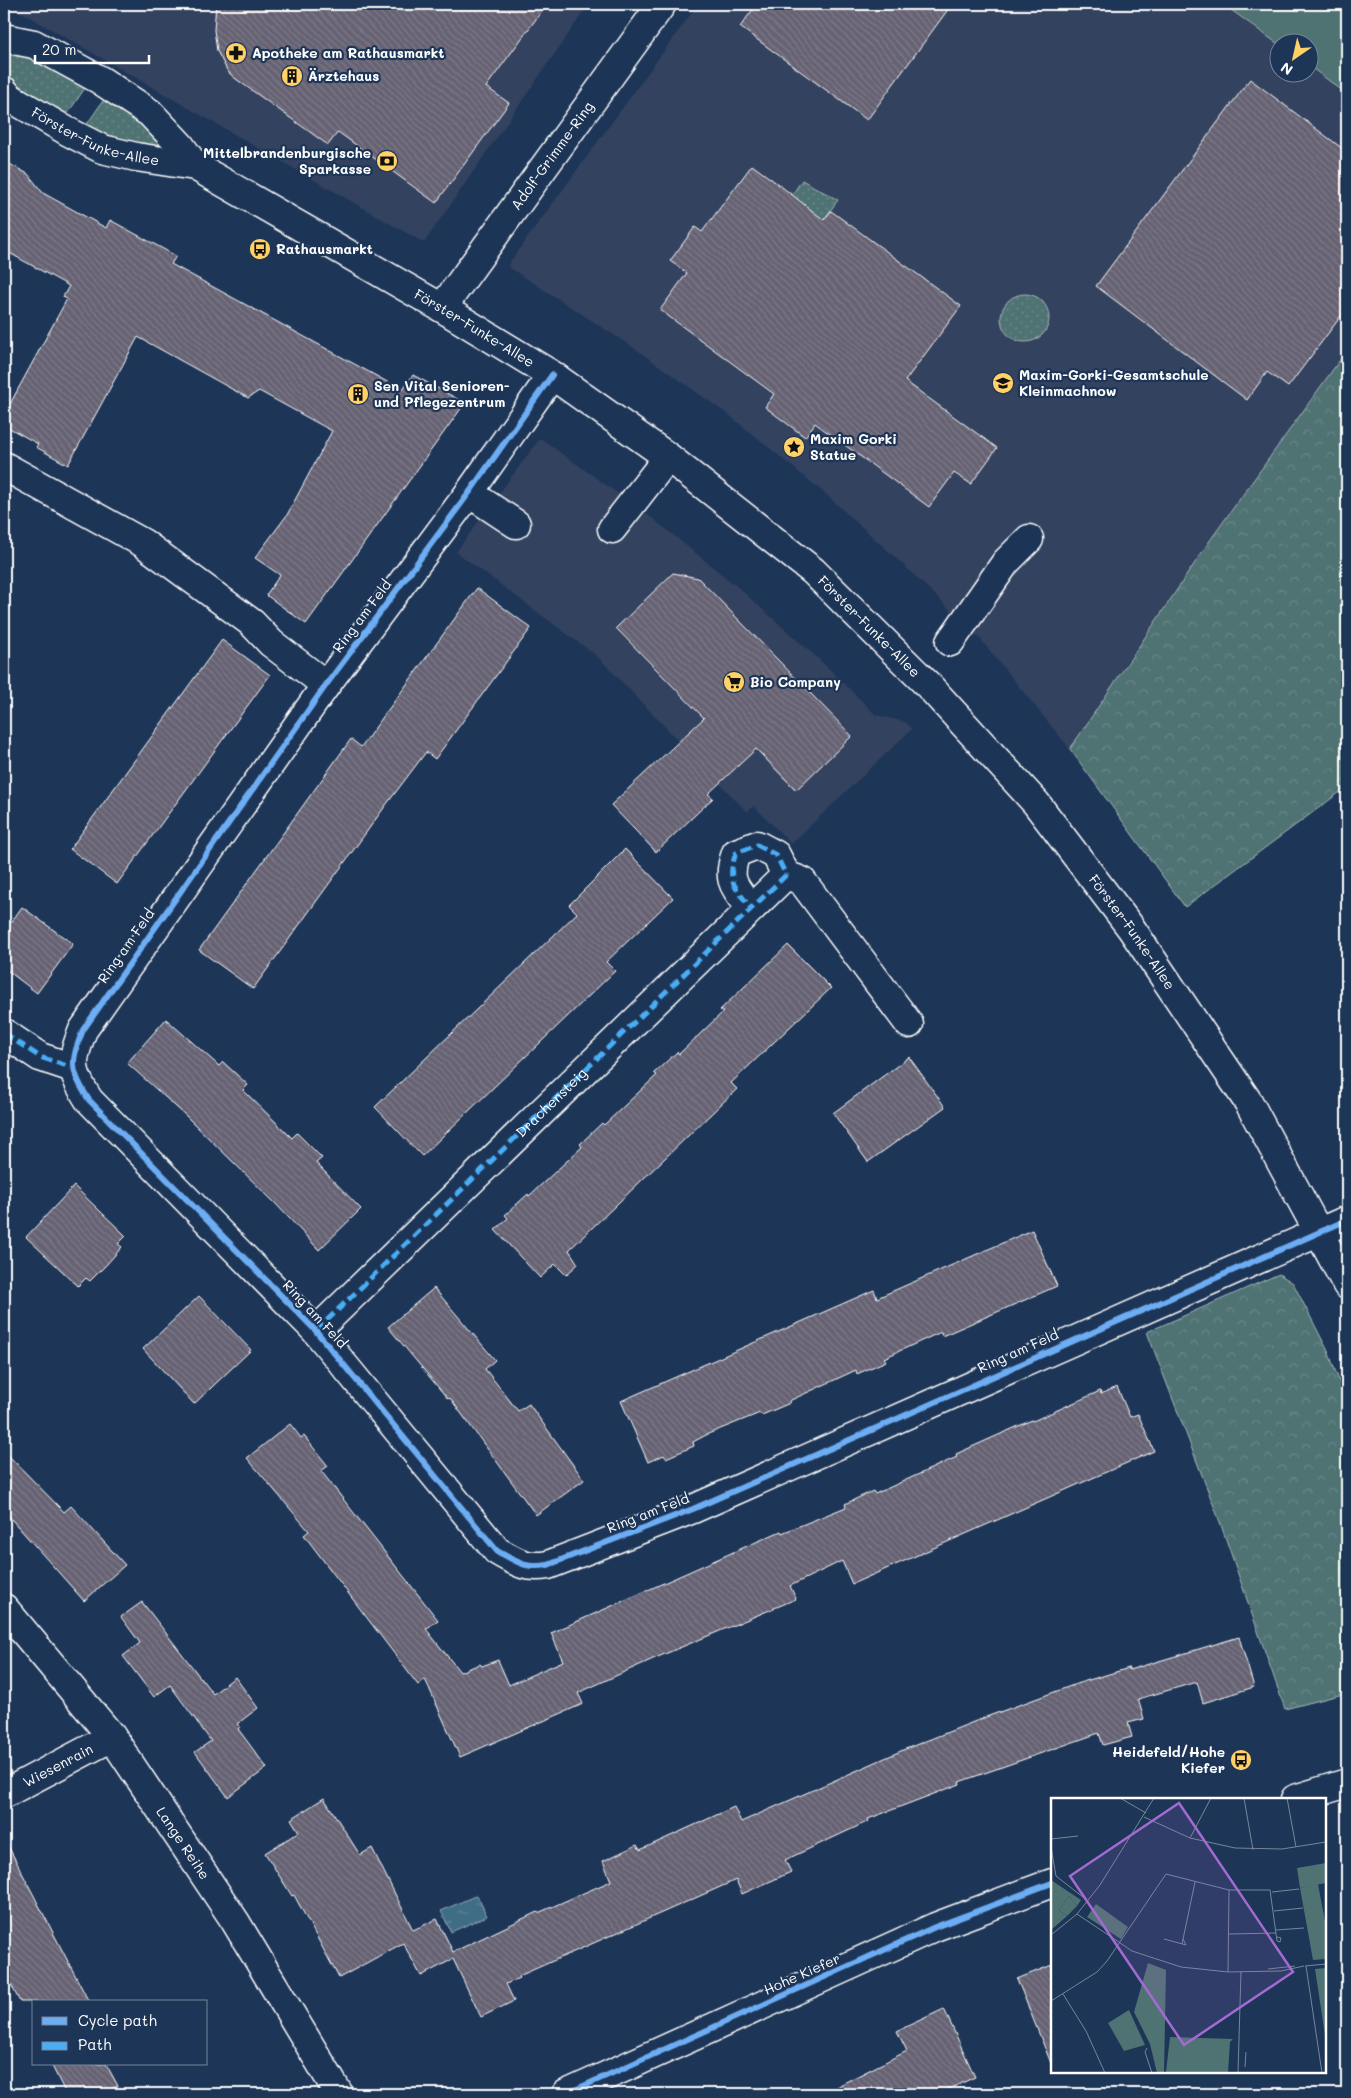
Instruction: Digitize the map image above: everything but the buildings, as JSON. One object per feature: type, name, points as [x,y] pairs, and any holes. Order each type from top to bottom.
[{"type":"street","name":"Adolf-Grimme-Ring","points":[[442,308],[662,4]]},
{"type":"street","name":"Förster-Funke-Allee","points":[[4,38],[34,44],[100,80],[150,112],[180,145],[194,166]]},
{"type":"street","name":"Förster-Funke-Allee","points":[[4,91],[9,97],[102,149],[136,157],[194,166],[442,308],[552,375],[668,456],[813,571],[929,686],[1036,803],[1131,928],[1249,1103],[1347,1285]]},
{"type":"street","name":"Ring am Feld","points":[[552,375],[469,492],[326,684],[83,1030],[74,1052],[73,1068],[80,1085],[90,1100],[316,1331],[479,1531],[498,1551],[519,1564],[532,1568],[548,1565],[693,1509],[1347,1220]]},
{"type":"street","points":[[612,529],[668,456]]},
{"type":"street","points":[[4,466],[143,543],[252,623],[271,643],[326,684]]},
{"type":"street","points":[[469,492],[516,524]]},
{"type":"street","points":[[950,642],[1006,562],[1029,539]]},
{"type":"street","points":[[751,908],[736,890],[730,871],[736,853],[757,845],[776,855],[786,875],[802,882],[909,1024]]},
{"type":"street","name":"Drachensteig","points":[[316,1331],[786,875]]},
{"type":"street","points":[[4,1033],[40,1057],[73,1068]]},
{"type":"street","name":"Lange Reihe","points":[[4,1608],[112,1737],[235,1921],[338,2094]]},
{"type":"street","name":"Wiesenrain","points":[[4,1794],[112,1737]]},
{"type":"street","points":[[1298,1798],[1347,1784]]},
{"type":"street","name":"Hohe Kiefer","points":[[566,2094],[935,1927],[1051,1883]]},
{"type":"shaded area","points":[[7,4],[589,4],[424,243]]},
{"type":"shaded area","name":"Maxim-Gorki-Gesamtschule Kleinmachnow","points":[[698,4],[1347,4],[1347,350],[1211,539],[1070,749],[980,639],[911,572],[822,491],[730,416],[634,348],[507,266]]},
{"type":"shaded area","points":[[540,438],[651,517],[739,588],[823,663],[876,715],[905,722],[912,729],[791,844],[754,806],[747,812],[598,657],[456,552]]},
{"type":"green space","points":[[1223,4],[1347,4],[1347,94],[1318,73],[1318,32],[1268,32],[1268,37]]},
{"type":"green space","points":[[4,51],[27,54],[87,85],[64,119],[4,81]]},
{"type":"green space","points":[[107,95],[126,106],[160,143],[159,147],[153,148],[83,130]]},
{"type":"green space","points":[[802,180],[838,200],[775,286],[797,199],[792,195]]},
{"type":"green space","points":[[1025,294],[1034,296],[1042,301],[1047,309],[1049,318],[1047,327],[1042,335],[1034,340],[1025,342],[1016,340],[1008,335],[1003,327],[1001,318],[1003,309],[1008,301],[1016,296]]},
{"type":"green space","points":[[1347,350],[1347,787],[1185,907],[1070,749],[1211,539]]},
{"type":"green space","points":[[1279,1274],[1293,1283],[1328,1351],[1347,1402],[1347,1693],[1285,1709],[1220,1522],[1147,1332]]},
{"type":"water","points":[[477,1895],[487,1916],[451,1932],[441,1911]]},
{"type":"marked path","points":[[316,1331],[786,875],[776,855],[757,845],[736,853],[732,870],[733,883],[751,908]]},
{"type":"marked path","points":[[4,1033],[40,1057],[73,1068]]},
{"type":"cycle path","points":[[552,375],[469,493],[326,685],[83,1030],[74,1059],[75,1073],[89,1100],[316,1331],[497,1551],[527,1565],[548,1565],[693,1509],[1347,1220]]},
{"type":"cycle path","points":[[566,2094],[935,1927],[1051,1883]]},
{"type":"place","name":"Apotheke am Rathausmarkt","points":[[236,53]]},
{"type":"place","name":"Ärztehaus","points":[[292,76]]},
{"type":"place","name":"Mittelbrandenburgische Sparkasse","points":[[387,161]]},
{"type":"place","name":"Rathausmarkt","points":[[260,249]]},
{"type":"place","name":"Maxim-Gorki-Gesamtschule Kleinmachnow","points":[[1003,383]]},
{"type":"place","name":"Sen Vital Senioren- und Pflegezentrum","points":[[358,394]]},
{"type":"place","name":"Maxim Gorki Statue","points":[[794,447]]},
{"type":"place","name":"Bio Company","points":[[734,682]]},
{"type":"place","name":"Heidefeld/Hohe Kiefer","points":[[1241,1760]]}]
